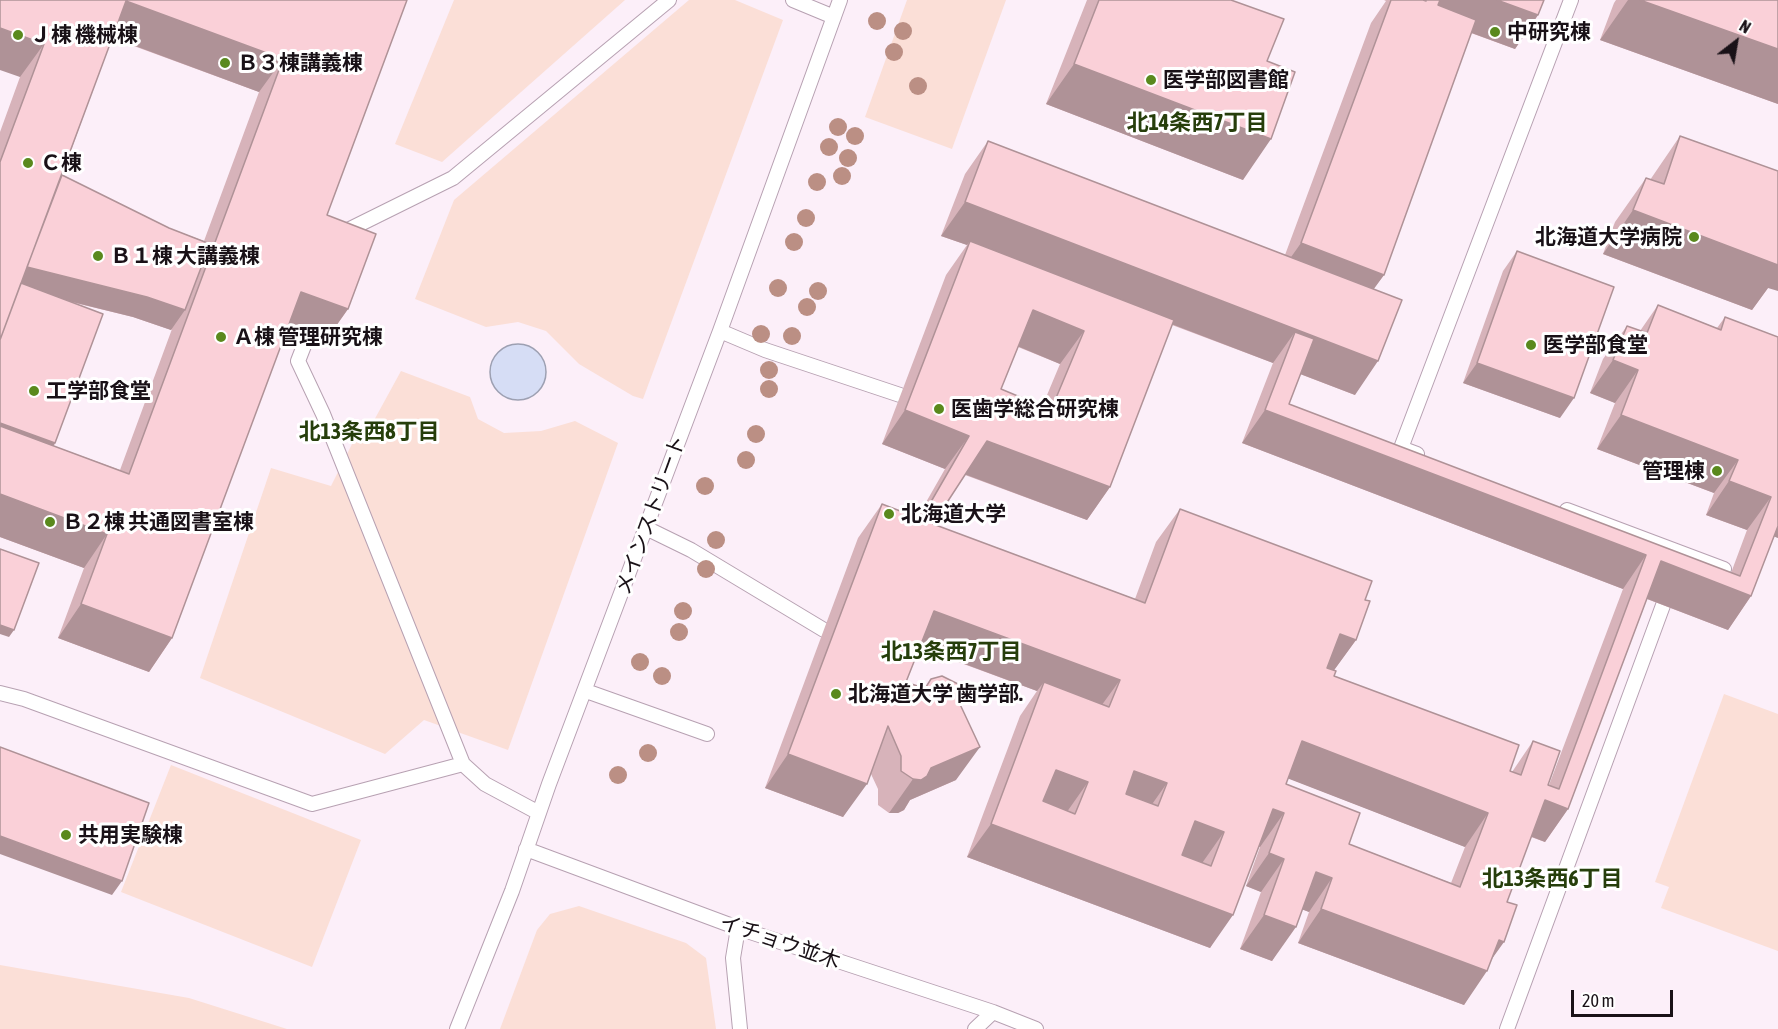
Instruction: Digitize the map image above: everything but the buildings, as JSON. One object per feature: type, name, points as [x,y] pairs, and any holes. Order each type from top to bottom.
[{"type":"lane","points":[[341,249],[348,230],[453,178],[669,0]]},
{"type":"lane","points":[[793,0],[834,16]]},
{"type":"lane","name":"メインストリート","points":[[457,1029],[512,891],[840,0]]},
{"type":"lane","points":[[1434,460],[1401,448],[1571,0]]},
{"type":"lane","points":[[319,308],[298,361],[323,414],[463,764],[485,784],[539,813]]},
{"type":"lane","points":[[720,331],[765,350],[900,395]]},
{"type":"lane","points":[[1553,505],[1679,564],[1725,569]]},
{"type":"lane","points":[[646,528],[691,550],[824,630]]},
{"type":"lane","points":[[1507,1029],[1679,564]]},
{"type":"lane","points":[[586,691],[707,734]]},
{"type":"lane","points":[[0,693],[24,699],[312,804],[463,764]]},
{"type":"lane","name":"イチョウ並木","points":[[526,849],[738,928],[993,1012],[1036,1029]]},
{"type":"lane","points":[[738,928],[733,958],[740,1029]]},
{"type":"lane","points":[[975,1029],[993,1012]]},
{"type":"shaded area","name":"北海道大学","points":[[0,0],[1778,0],[1778,1029],[0,1029]]},
{"type":"shaded area","points":[[454,0],[625,0],[442,162],[395,144]]},
{"type":"shaded area","points":[[689,0],[735,0],[783,20],[643,399],[633,396],[579,364],[546,331],[518,322],[486,327],[415,299],[454,200]]},
{"type":"shaded area","points":[[907,0],[1006,0],[952,149],[865,117]]},
{"type":"shaded area","points":[[401,371],[470,397],[478,419],[504,433],[541,431],[575,421],[618,443],[508,750],[424,720],[385,754],[200,678],[271,468],[331,486],[354,440],[372,424]]},
{"type":"shaded area","points":[[1724,694],[1778,714],[1778,951],[1661,908],[1669,887],[1655,882]]},
{"type":"shaded area","points":[[171,765],[361,840],[312,967],[121,892]]},
{"type":"shaded area","points":[[579,906],[686,943],[706,958],[716,1029],[500,1029],[537,930],[550,914]]},
{"type":"shaded area","points":[[0,965],[189,998],[287,1029],[0,1029]]},
{"type":"water","points":[[518,344],[529,346],[538,352],[544,361],[546,372],[544,383],[538,392],[529,398],[518,400],[507,398],[498,392],[492,383],[490,372],[492,361],[498,352],[507,346]]},
{"type":"place","name":"中研究棟","points":[[1495,32]]},
{"type":"place","name":"Ｊ棟 機械棟","points":[[18,35]]},
{"type":"place","name":"Ｂ３棟講義棟","points":[[225,63]]},
{"type":"place","name":"医学部図書館","points":[[1151,80]]},
{"type":"place","name":"Ｃ棟","points":[[28,163]]},
{"type":"place","name":"北海道大学病院","points":[[1694,237]]},
{"type":"place","name":"Ｂ１棟 大講義棟","points":[[98,256]]},
{"type":"place","name":"Ａ棟 管理研究棟","points":[[221,337]]},
{"type":"place","name":"医学部食堂","points":[[1531,345]]},
{"type":"place","name":"工学部食堂","points":[[34,391]]},
{"type":"place","name":"医歯学総合研究棟","points":[[939,409]]},
{"type":"place","name":"管理棟","points":[[1717,471]]},
{"type":"place","name":"北海道大学","points":[[889,514]]},
{"type":"place","name":"Ｂ２棟 共通図書室棟","points":[[50,522]]},
{"type":"place","name":"北海道大学 歯学部.","points":[[836,694]]},
{"type":"place","name":"共用実験棟","points":[[66,835]]},
{"type":"district","name":"北14条西7丁目","points":[[1197,123]]},
{"type":"district","name":"北13条西8丁目","points":[[369,432]]},
{"type":"district","name":"北13条西7丁目","points":[[951,652]]},
{"type":"district","name":"北13条西6丁目","points":[[1552,879]]}]
